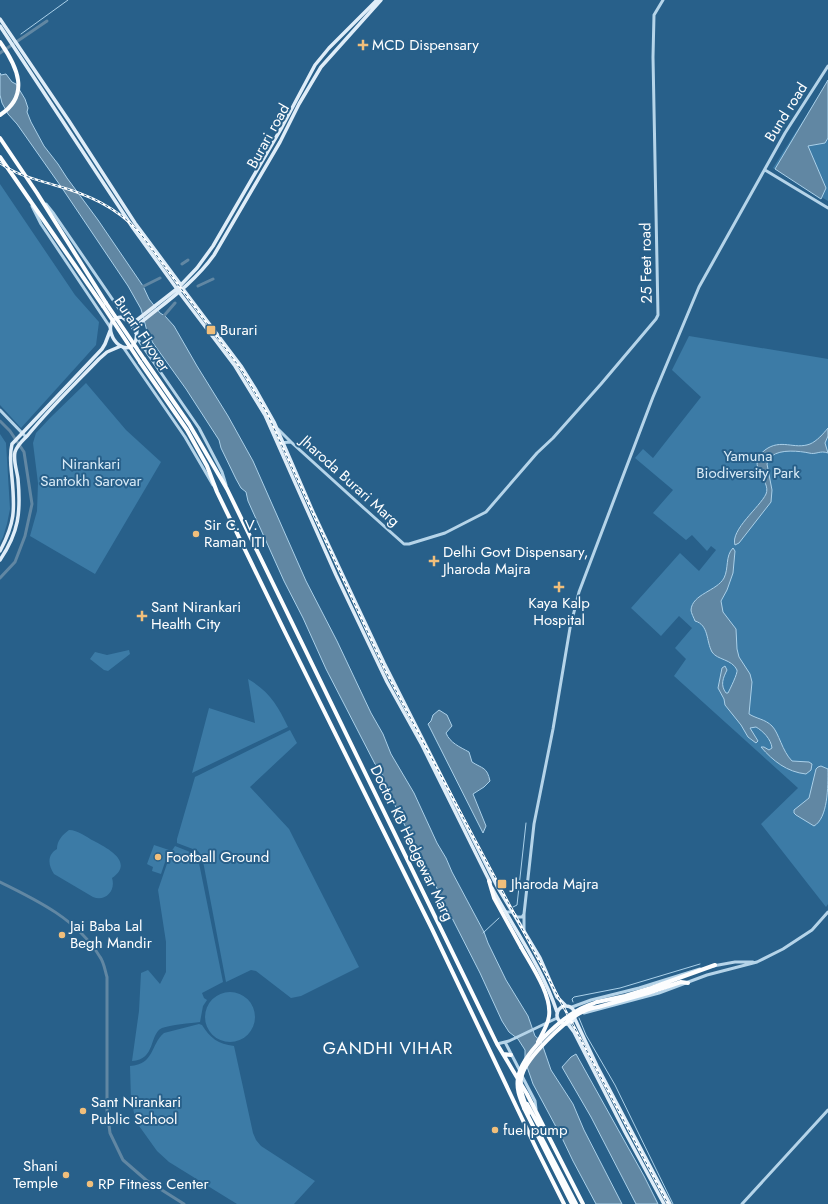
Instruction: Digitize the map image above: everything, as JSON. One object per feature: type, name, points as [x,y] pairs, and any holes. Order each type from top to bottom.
[{"type":"highway","points":[[0,42],[15,67],[19,79],[18,90],[13,102],[8,109],[0,115]]},
{"type":"highway","points":[[0,138],[37,193]]},
{"type":"highway","points":[[0,157],[29,199]]},
{"type":"highway","name":"Burari Flyover","points":[[37,193],[50,216],[131,341],[189,424],[209,465],[217,492]]},
{"type":"highway","name":"Burari Flyover","points":[[29,199],[45,220],[209,465],[227,489]]},
{"type":"highway","name":"Doctor KB Hedgewar Marg","points":[[227,489],[497,1044],[536,1113],[583,1204]]},
{"type":"highway","name":"Doctor KB Hedgewar Marg","points":[[217,492],[432,928],[564,1204]]},
{"type":"highway","points":[[489,881],[494,898],[547,996],[549,1016],[538,1044]]},
{"type":"highway","points":[[576,1204],[529,1113],[521,1092],[522,1074],[527,1064],[564,1025],[581,1012],[670,984],[714,965]]},
{"type":"highway","points":[[572,1204],[518,1094],[518,1078],[527,1056],[567,1017],[580,1009],[597,1002],[670,984],[681,982],[688,983]]},
{"type":"highway","points":[[503,1054],[511,1055]]},
{"type":"highway","points":[[518,1109],[520,1104],[527,1104],[539,1126],[546,1132]]},
{"type":"main road","name":"Burari road","points":[[178,290],[183,289],[198,275],[214,255],[280,142],[314,77],[324,62],[377,0]]},
{"type":"main road","name":"Burari road","points":[[178,290],[213,246],[282,127],[315,65],[329,48],[348,33],[382,0]]},
{"type":"main road","points":[[0,19],[136,223],[181,285]]},
{"type":"main road","points":[[0,26],[133,228],[247,384],[265,415],[336,575],[387,682],[422,745],[489,881],[532,955],[552,996],[557,1012],[557,1018],[561,1022],[568,1024],[574,1032],[664,1204]]},
{"type":"main road","points":[[183,289],[241,366],[277,428],[360,613],[494,879],[540,958],[558,997],[565,1005],[572,1007],[574,1010],[575,1018],[597,1066],[670,1204]]},
{"type":"main road","points":[[0,551],[8,536],[12,522],[14,505],[10,463],[13,442],[107,352],[122,347],[131,347],[137,338],[136,333],[138,322],[178,290]]},
{"type":"main road","points":[[0,560],[7,550],[15,532],[19,514],[20,495],[15,455],[16,448],[47,410],[102,349],[112,321],[119,317],[138,322]]},
{"type":"main road","points":[[127,320],[136,333]]},
{"type":"main road","points":[[110,328],[114,339],[122,347]]},
{"type":"main road","points":[[557,1012],[565,1005]]},
{"type":"main road","points":[[568,1024],[575,1018]]},
{"type":"street","name":"25 Feet road","points":[[404,544],[409,544],[445,532],[486,512],[537,453],[553,438],[604,381],[657,317],[656,152],[653,57],[654,15],[663,0]]},
{"type":"street","name":"Bund road","points":[[524,932],[524,914],[534,824],[553,729],[570,628],[579,592],[653,397],[699,287],[785,133],[828,66]]},
{"type":"street","points":[[765,170],[828,208]]},
{"type":"street","points":[[37,193],[54,214],[127,320]]},
{"type":"street","points":[[29,199],[41,224],[110,328]]},
{"type":"street","points":[[100,313],[115,303]]},
{"type":"street","points":[[137,338],[199,428],[222,472],[227,489]]},
{"type":"street","points":[[122,347],[185,437],[217,492]]},
{"type":"street","points":[[0,410],[25,438]]},
{"type":"street","points":[[277,428],[291,442]]},
{"type":"street","name":"Jharoda Burari Marg","points":[[278,443],[291,442],[404,544]]},
{"type":"street","points":[[506,912],[512,912],[517,917],[522,917],[524,914]]},
{"type":"street","points":[[575,1018],[586,1012],[659,993],[719,972],[757,962],[783,950],[812,930],[828,912]]},
{"type":"street","points":[[572,1007],[591,1000],[639,988],[693,970],[735,962],[757,962]]},
{"type":"street","points":[[497,1044],[507,1041],[557,1018]]},
{"type":"street","points":[[507,1041],[511,1055],[534,1101],[536,1113]]},
{"type":"street","points":[[742,1204],[828,1110]]},
{"type":"green space","points":[[828,81],[828,201],[773,168]]},
{"type":"green space","points":[[0,184],[75,295],[99,322],[96,345],[21,428],[0,405]]},
{"type":"green space","name":"Yamuna Biodiversity Park","points":[[689,336],[828,359],[828,904],[826,907],[761,824],[798,788],[674,676],[686,659],[675,648],[692,628],[679,616],[661,636],[631,608],[680,553],[699,571],[716,550],[711,546],[707,551],[692,535],[686,540],[653,513],[673,490],[635,458],[643,449],[653,458],[701,397],[672,370]]},
{"type":"green space","name":"Nirankari Santokh Sarovar","points":[[86,383],[126,430],[161,462],[95,574],[30,536],[37,511],[38,483],[33,443],[36,433]]},
{"type":"green space","points":[[0,434],[6,443],[10,509],[7,524],[0,543]]},
{"type":"green space","points":[[129,650],[130,654],[108,671],[104,670],[90,659],[95,652],[107,655]]},
{"type":"green space","points":[[248,679],[262,689],[272,700],[288,727],[192,773],[209,708],[255,723]]},
{"type":"green space","points":[[290,730],[297,743],[250,787],[289,829],[359,967],[301,996],[291,998],[256,971],[251,970],[226,982],[202,856],[198,851],[177,843],[195,777]]},
{"type":"green space","points":[[69,830],[79,832],[106,847],[120,861],[121,866],[112,878],[113,887],[106,896],[102,898],[93,897],[54,874],[52,871],[50,864],[51,854],[57,849],[60,838]]},
{"type":"green space","name":"Football Ground","points":[[154,845],[169,850],[161,874],[152,871],[153,867],[147,864]]},
{"type":"green space","points":[[175,846],[195,854],[198,858],[223,982],[202,993],[204,998],[207,1000],[203,1006],[200,1022],[162,1028],[155,1036],[149,1052],[140,1060],[132,1061],[139,1011],[141,973],[148,970],[160,984],[166,972],[166,942],[158,890],[171,852]]},
{"type":"green space","points":[[225,992],[235,992],[248,999],[255,1012],[255,1022],[248,1035],[235,1042],[225,1042],[216,1038],[209,1031],[205,1022],[205,1012],[209,1003],[216,996]]},
{"type":"green space","points":[[199,1024],[202,1025],[215,1040],[223,1044],[234,1046],[253,1133],[256,1140],[261,1146],[315,1181],[294,1204],[237,1204],[169,1162],[157,1151],[137,1123],[131,1099],[130,1066],[144,1062],[164,1033]]},
{"type":"shaded area","points":[[0,73],[1,75],[6,74],[12,82],[16,84],[25,99],[28,108],[27,112],[31,122],[44,146],[98,220],[143,286],[149,299],[160,313],[165,316],[174,326],[253,461],[306,581],[337,641],[371,713],[383,734],[391,754],[414,793],[437,843],[484,932],[506,980],[528,1016],[535,1036],[541,1041],[551,1070],[573,1104],[584,1130],[622,1204],[596,1204],[533,1084],[525,1061],[525,1050],[518,1039],[509,1032],[502,1021],[480,973],[396,808],[388,786],[384,783],[382,771],[375,764],[326,669],[303,618],[284,581],[248,501],[246,492],[241,488],[236,479],[221,448],[219,440],[186,389],[153,343],[147,331],[141,309],[128,286],[62,188],[17,124],[8,114],[2,103],[0,95]]},
{"type":"shaded area","points":[[828,80],[828,138],[825,143],[808,146],[826,188],[821,199],[775,169]]},
{"type":"shaded area","points":[[828,428],[828,436],[825,443],[828,453],[785,451],[772,456],[768,461],[767,464],[772,490],[771,502],[739,543],[735,545],[735,539],[741,526],[766,494],[767,489],[757,462],[759,456],[765,450],[777,445],[782,444],[798,446],[813,443]]},
{"type":"shaded area","points":[[733,548],[735,551],[733,573],[721,601],[723,612],[736,629],[739,657],[750,674],[752,682],[749,714],[767,722],[772,726],[792,761],[809,762],[812,764],[811,770],[806,774],[793,771],[770,757],[761,747],[769,750],[772,748],[770,741],[766,736],[756,727],[750,728],[758,741],[756,743],[748,737],[741,725],[725,705],[724,699],[718,688],[722,668],[725,666],[727,670],[723,679],[723,687],[726,693],[728,693],[737,670],[732,664],[714,655],[710,648],[703,626],[695,621],[691,613],[692,605],[696,600],[716,586],[724,578],[728,558]]},
{"type":"shaded area","points":[[439,710],[447,715],[452,726],[446,733],[450,739],[469,752],[472,762],[484,769],[489,776],[490,781],[473,794],[486,826],[483,833],[428,724],[433,715]]},
{"type":"shaded area","points":[[821,766],[828,769],[827,793],[825,809],[819,822],[814,826],[796,815],[794,810],[809,798],[816,769]]},
{"type":"shaded area","points":[[576,1054],[658,1204],[636,1204],[591,1117],[562,1067],[571,1057]]},
{"type":"waterway","points":[[21,34],[68,0]]},
{"type":"waterway","points":[[0,53],[47,21]]},
{"type":"waterway","points":[[182,264],[188,260]]},
{"type":"waterway","points":[[140,288],[160,278]]},
{"type":"waterway","points":[[198,286],[213,279]]},
{"type":"waterway","points":[[162,318],[175,303]]},
{"type":"waterway","points":[[0,421],[10,431],[24,452],[32,504],[25,536],[15,562],[0,578]]},
{"type":"waterway","points":[[513,907],[517,905],[526,823]]},
{"type":"waterway","points":[[0,882],[56,912],[80,932],[91,944],[101,959],[107,977],[107,1110],[110,1133],[123,1160],[146,1180],[184,1204]]},
{"type":"waterway","points":[[483,933],[499,918]]},
{"type":"waterway","points":[[573,1002],[572,999],[574,997],[620,988],[700,964]]},
{"type":"waterway","points":[[579,1018],[586,1035],[615,1085],[673,1204]]},
{"type":"railway","points":[[0,163],[13,171],[26,176],[90,197],[122,216],[140,233],[243,372],[267,413],[385,670],[668,1204]]},
{"type":"place","name":"MCD Dispensary","points":[[363,45]]},
{"type":"place","name":"Burari","points":[[211,330]]},
{"type":"place","name":"Sir C. V. Raman ITI","points":[[196,534]]},
{"type":"place","name":"Delhi Govt Dispensary, Jharoda Majra","points":[[434,561]]},
{"type":"place","name":"Kaya Kalp Hospital","points":[[559,587]]},
{"type":"place","name":"Sant Nirankari Health City","points":[[142,616]]},
{"type":"place","name":"Football Ground","points":[[158,857]]},
{"type":"place","name":"Jharoda Majra","points":[[502,884]]},
{"type":"place","name":"Jai Baba Lal Begh Mandir","points":[[62,935]]},
{"type":"place","name":"Sant Nirankari Public School","points":[[83,1111]]},
{"type":"place","name":"fuel pump","points":[[495,1130]]},
{"type":"place","name":"Shani Temple","points":[[66,1175]]},
{"type":"place","name":"RP Fitness Center","points":[[90,1184]]},
{"type":"district","name":"GANDHI VIHAR","points":[[388,1048]]}]
